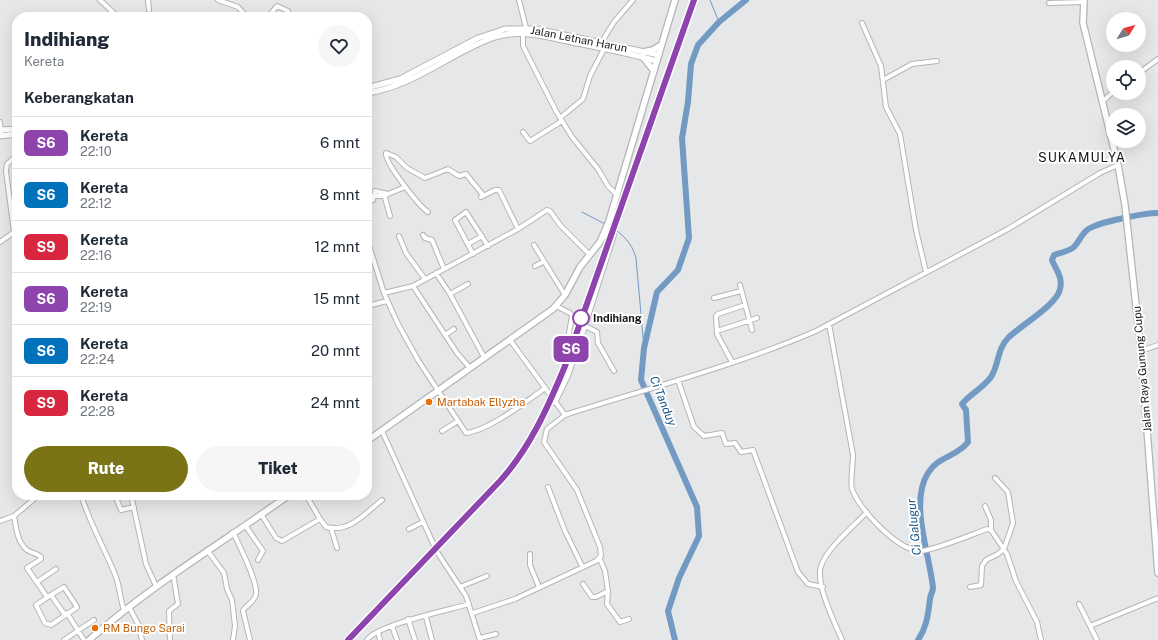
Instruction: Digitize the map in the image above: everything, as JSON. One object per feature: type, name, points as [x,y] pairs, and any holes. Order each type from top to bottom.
[{"type":"highway","points":[[372,438],[510,340],[556,306],[566,295],[580,267],[602,237],[609,221],[675,0]]},
{"type":"highway","name":"Jalan Raya Gunung Cupu","points":[[1084,1],[1083,23],[1118,165],[1127,219],[1141,352],[1158,573]]},
{"type":"highway","points":[[654,71],[643,54],[661,45]]},
{"type":"highway","points":[[89,640],[126,608],[207,550],[261,514],[278,500]]},
{"type":"main road","name":"Jalan Letnan Harun","points":[[372,91],[416,77],[493,37],[524,31],[601,43],[658,58]]},
{"type":"main road","name":"Jalan Letnan Harun","points":[[550,35],[604,49],[643,54]]},
{"type":"main road","name":"Jalan Letnan Harun","points":[[372,88],[380,88]]},
{"type":"main road","points":[[0,133],[12,130]]},
{"type":"main road","points":[[0,133],[12,134]]},
{"type":"street","points":[[100,0],[113,12]]},
{"type":"street","points":[[148,0],[149,10]]},
{"type":"street","points":[[218,0],[238,6],[243,12]]},
{"type":"street","points":[[520,0],[524,31],[523,46],[538,78],[561,119],[582,150],[598,169],[608,186],[617,195]]},
{"type":"street","points":[[601,43],[614,22],[633,0]]},
{"type":"street","points":[[1049,3],[1084,1]]},
{"type":"street","points":[[272,12],[277,6],[288,11]]},
{"type":"street","points":[[862,23],[881,66],[886,107],[901,142],[914,222],[926,272]]},
{"type":"street","points":[[523,132],[530,141],[561,119],[583,99],[590,76],[604,49]]},
{"type":"street","points":[[1146,68],[1158,60]]},
{"type":"street","points":[[883,80],[913,63],[937,61]]},
{"type":"street","points":[[1102,102],[1106,98]]},
{"type":"street","points":[[0,122],[0,133]]},
{"type":"street","points":[[428,212],[420,206],[415,196],[405,187],[386,159],[386,153],[396,157],[407,168],[425,178],[448,169],[459,176],[466,174],[482,196],[499,190],[518,229]]},
{"type":"street","points":[[12,160],[7,164],[7,183],[12,211]]},
{"type":"street","points":[[630,619],[622,623],[616,619],[607,604],[608,591],[605,571],[600,559],[600,547],[577,490],[544,442],[547,429],[565,415],[678,380],[786,344],[829,324],[1008,229],[1100,174],[1118,165]]},
{"type":"street","points":[[373,198],[405,187]]},
{"type":"street","points":[[385,195],[390,216]]},
{"type":"street","points":[[384,293],[413,286],[488,246],[518,229],[544,211],[549,210],[560,226],[590,255]]},
{"type":"street","points":[[473,254],[455,221],[456,218],[468,212],[488,246]]},
{"type":"street","points":[[555,403],[568,376],[614,235],[609,232],[606,237],[602,237]]},
{"type":"street","points":[[0,242],[12,234]]},
{"type":"street","points":[[423,235],[425,238],[432,240],[444,269]]},
{"type":"street","points":[[399,236],[406,253],[425,279]]},
{"type":"street","points":[[468,244],[482,236]]},
{"type":"street","points":[[534,245],[543,262],[566,295]]},
{"type":"street","points":[[372,255],[387,301],[406,340],[466,433],[475,431],[513,411],[544,389]]},
{"type":"street","points":[[535,266],[543,262]]},
{"type":"street","points":[[436,273],[450,294],[484,357]]},
{"type":"street","points":[[450,294],[468,284]]},
{"type":"street","points":[[740,285],[752,330]]},
{"type":"street","points":[[413,286],[445,335],[470,368]]},
{"type":"street","points":[[714,298],[741,291]]},
{"type":"street","points":[[372,305],[387,301]]},
{"type":"street","points":[[732,362],[718,338],[716,318],[718,314],[745,305]]},
{"type":"street","points":[[556,306],[570,313],[572,316],[566,350]]},
{"type":"street","points":[[717,331],[757,318]]},
{"type":"street","points":[[829,324],[853,455],[854,467],[851,487],[866,512],[892,537],[913,550],[924,551],[988,529],[991,530]]},
{"type":"street","points":[[585,326],[597,332],[598,343],[614,371]]},
{"type":"street","points":[[445,335],[454,329]]},
{"type":"street","points":[[510,340],[544,389],[565,415]]},
{"type":"street","points":[[1141,352],[1158,345]]},
{"type":"street","points":[[678,380],[694,428],[704,436],[722,433],[726,444],[735,443],[741,452],[753,450],[761,470],[763,482],[778,516],[798,572],[808,584],[823,587]]},
{"type":"street","points":[[442,431],[458,421]]},
{"type":"street","points":[[382,431],[437,552],[470,604],[480,639],[496,634]]},
{"type":"street","points":[[970,588],[981,585],[981,569],[984,562],[1004,549],[1013,523],[1013,514],[1008,492],[995,478]]},
{"type":"street","points":[[548,487],[565,531],[582,566]]},
{"type":"street","points":[[0,521],[14,516],[33,500]]},
{"type":"street","points":[[83,500],[94,531],[116,577],[126,608],[138,624],[142,640]]},
{"type":"street","points":[[117,500],[121,510],[134,507]]},
{"type":"street","points":[[132,500],[146,564],[156,586]]},
{"type":"street","points":[[309,500],[324,526],[338,530],[352,525],[382,500]]},
{"type":"street","points":[[985,506],[991,520],[991,530],[1004,549],[1016,581],[1037,622],[1041,640]]},
{"type":"street","points":[[842,640],[823,587],[821,568],[825,559],[866,512]]},
{"type":"street","points":[[261,514],[276,538],[280,541],[320,519]]},
{"type":"street","points":[[14,516],[18,535],[22,544],[27,550],[41,558],[27,568],[47,597]]},
{"type":"street","points":[[409,529],[423,522]]},
{"type":"street","points":[[245,525],[263,551],[258,560]]},
{"type":"street","points":[[331,528],[337,548]]},
{"type":"street","points":[[233,532],[249,569],[256,592],[253,601],[242,611],[250,640]]},
{"type":"street","points":[[207,550],[224,573],[227,589],[232,600],[235,626],[233,640]]},
{"type":"street","points":[[530,554],[530,564],[539,587]]},
{"type":"street","points":[[473,613],[497,606],[600,559]]},
{"type":"street","points":[[36,582],[56,569]]},
{"type":"street","points":[[170,640],[169,611],[178,604],[173,574]]},
{"type":"street","points":[[460,587],[486,576]]},
{"type":"street","points":[[583,584],[592,597],[596,597],[608,591]]},
{"type":"street","points":[[65,587],[78,606],[51,625],[45,622],[36,607],[38,602],[51,594],[65,587]]},
{"type":"street","points":[[51,594],[84,640]]},
{"type":"street","points":[[1090,626],[1158,598]]},
{"type":"street","points":[[367,640],[371,634],[408,620],[426,617],[470,604]]},
{"type":"street","points":[[1079,604],[1097,640]]},
{"type":"street","points":[[426,617],[432,640]]},
{"type":"street","points":[[64,640],[94,620]]},
{"type":"street","points":[[408,620],[415,640]]},
{"type":"street","points":[[392,626],[397,640]]},
{"type":"street","points":[[378,632],[380,640]]},
{"type":"waterway","points":[[710,0],[719,22]]},
{"type":"waterway","name":"Ci Tanduy","points":[[675,640],[668,611],[679,578],[699,536],[697,507],[641,380],[644,348],[657,292],[678,270],[689,238],[682,138],[688,102],[691,64],[698,45],[719,22],[746,0]]},
{"type":"waterway","points":[[582,212],[605,224]]},
{"type":"waterway","name":"Ci Galugur","points":[[918,640],[925,625],[930,598],[933,591],[922,529],[920,499],[923,485],[932,467],[959,451],[968,442],[966,410],[962,404],[991,377],[1004,342],[1046,308],[1057,295],[1060,289],[1061,281],[1052,260],[1054,255],[1074,247],[1085,232],[1092,227],[1121,218],[1158,213]]},
{"type":"waterway","points":[[609,226],[619,232],[626,239],[636,258],[644,348]]},
{"type":"railway","points":[[348,640],[500,481],[511,468],[529,441],[552,397],[565,366],[694,0]]},
{"type":"train","name":"S6","points":[[348,640],[500,481],[524,451],[534,434],[552,399],[565,366],[694,0]]},
{"type":"place","name":"Indihiang","points":[[581,318]]},
{"type":"place","name":"Martabak Ellyzha","points":[[429,402]]},
{"type":"place","name":"RM Bungo Sarai","points":[[95,628]]},
{"type":"district","name":"SUKAMULYA","points":[[1082,157]]}]
